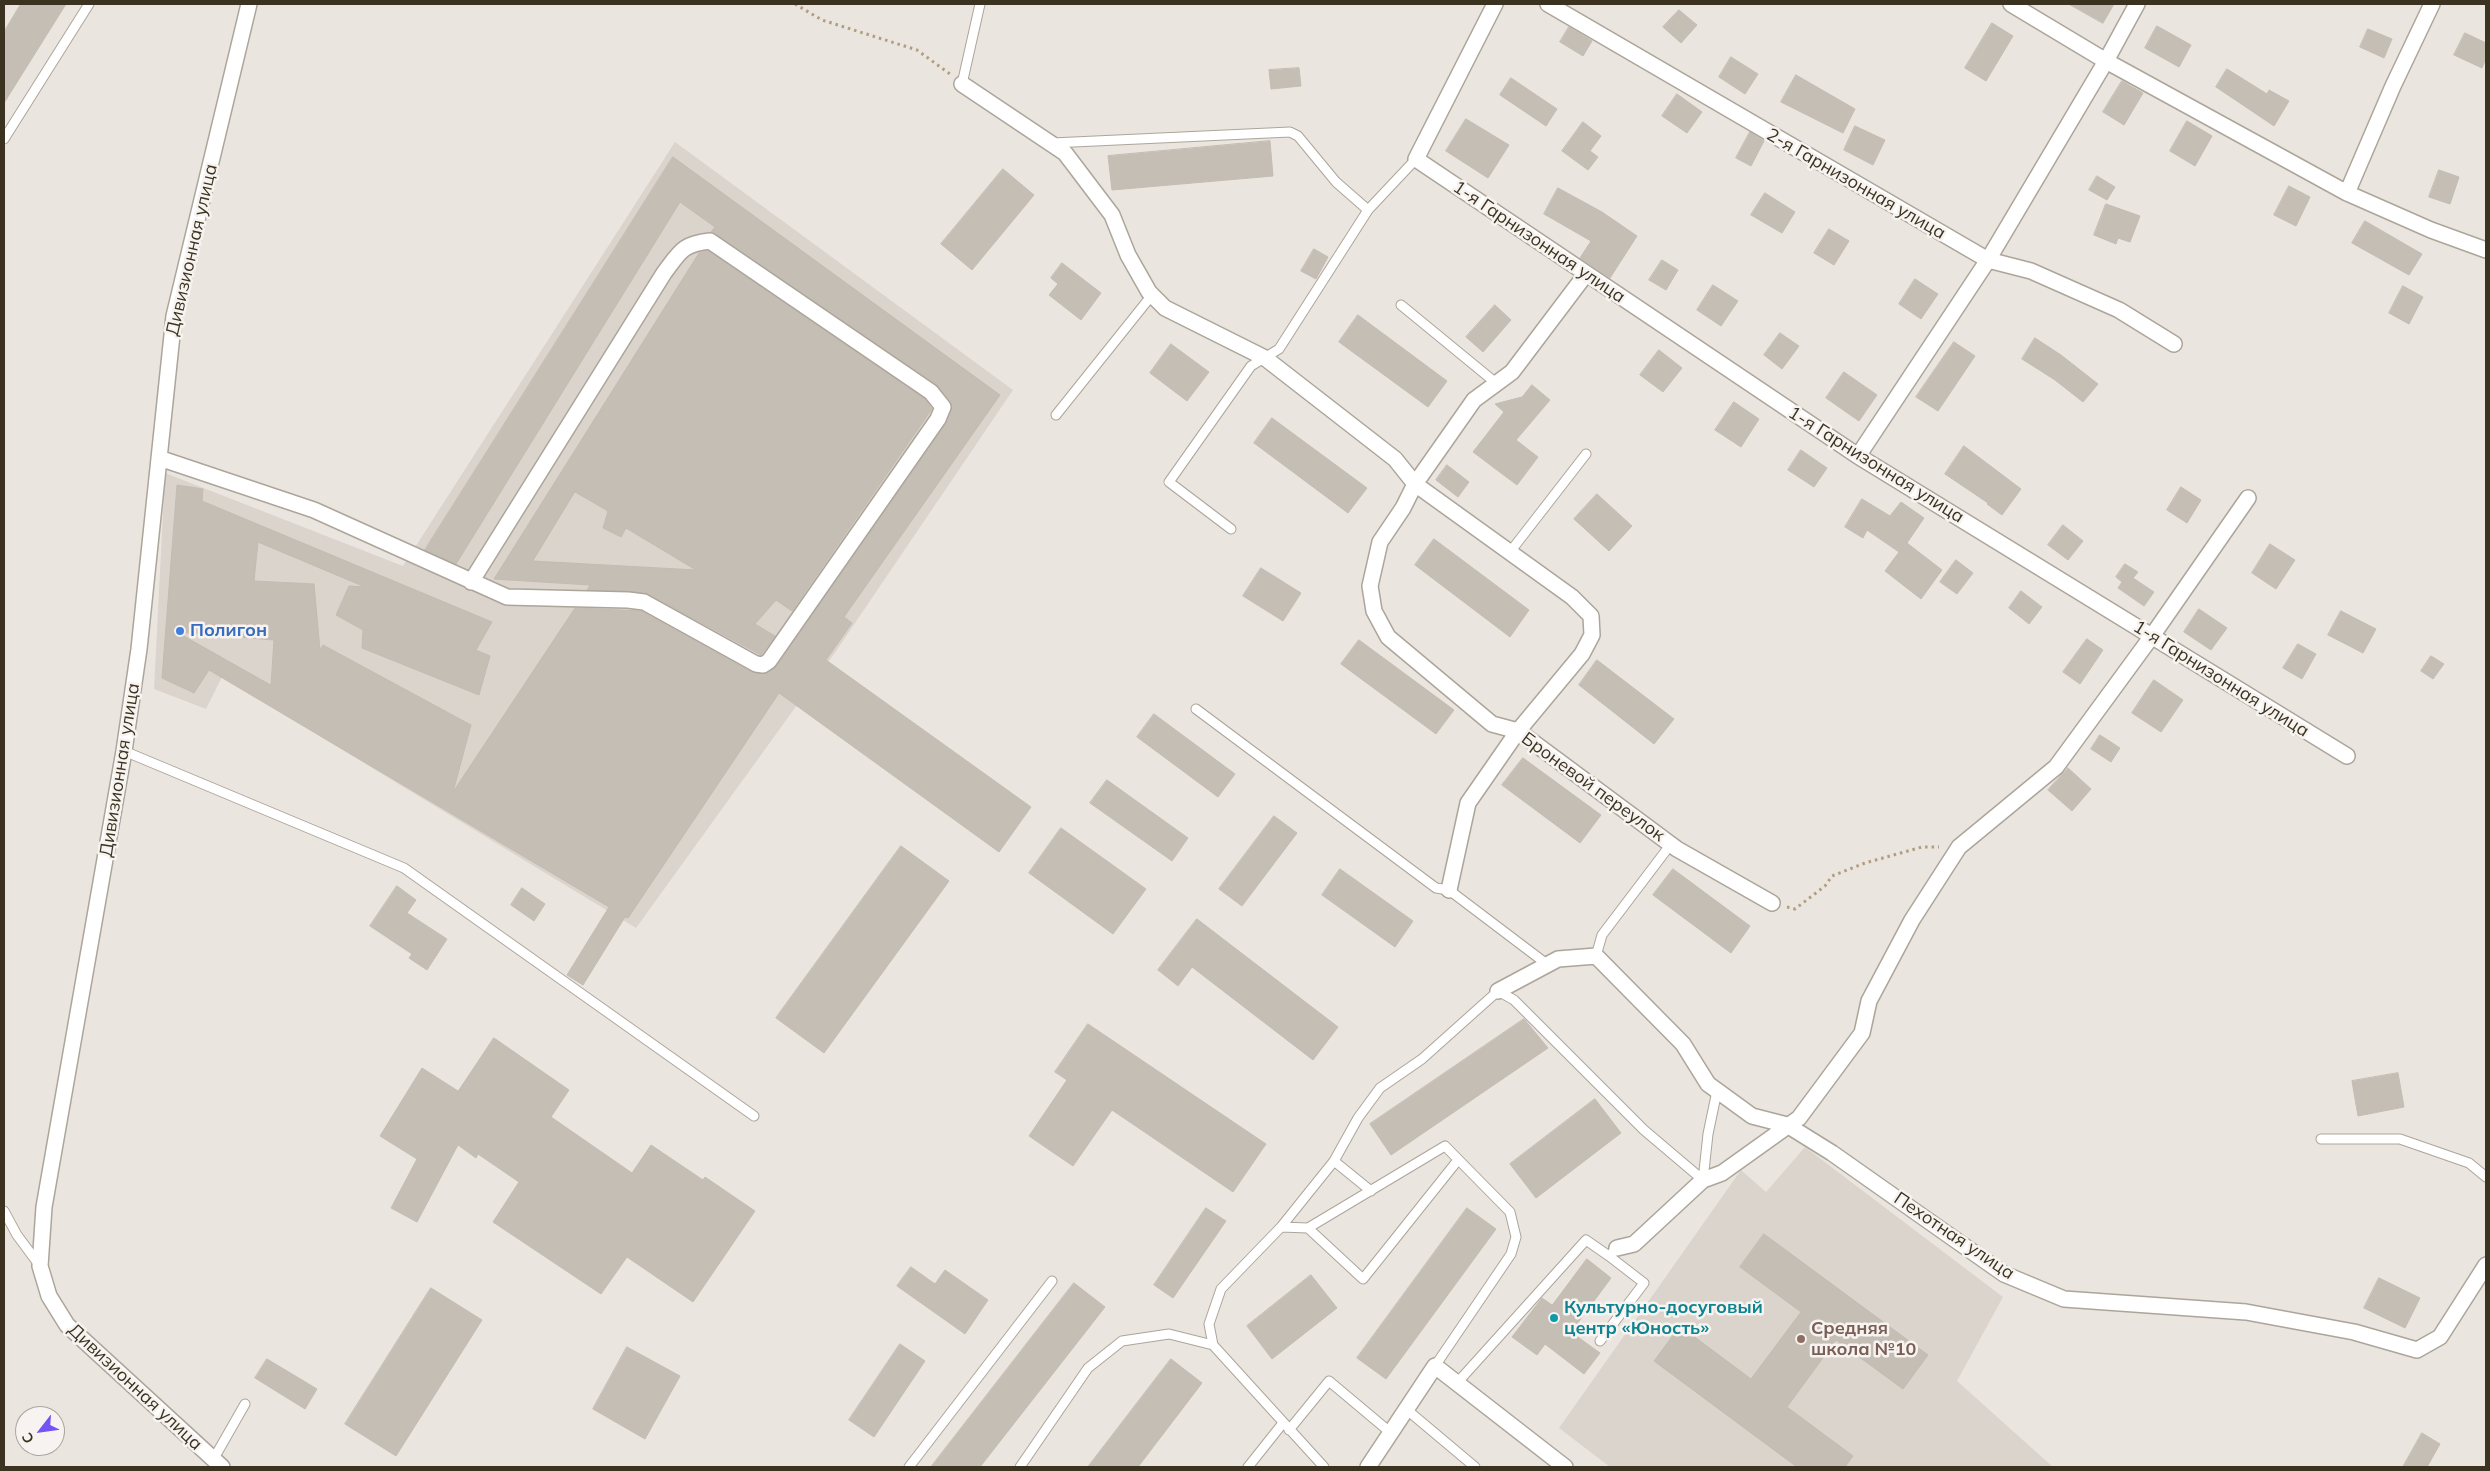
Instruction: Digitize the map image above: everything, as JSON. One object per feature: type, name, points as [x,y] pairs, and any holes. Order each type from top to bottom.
[{"type":"street","name":"Дивизионная улица","points":[[218,1464],[67,1325],[49,1296],[40,1266],[44,1207],[124,752],[139,649],[174,316],[249,4]]},
{"type":"street","points":[[1416,160],[1495,4]]},
{"type":"street","name":"2-я Гарнизонная улица","points":[[1548,4],[1988,260],[2031,271],[2119,310],[2174,344]]},
{"type":"street","points":[[2010,4],[2106,61],[2347,193],[2431,230],[2486,250]]},
{"type":"street","points":[[1858,456],[1988,260],[2106,61],[2137,4]]},
{"type":"street","points":[[2347,193],[2393,86],[2432,4]]},
{"type":"street","points":[[962,84],[1065,153],[1112,215],[1128,255],[1152,295],[1165,308],[1265,358],[1395,459],[1415,484],[1572,597],[1591,616],[1592,636],[1582,654],[1518,731],[1468,803],[1449,890]]},
{"type":"street","name":"1-я Гарнизонная улица","points":[[1416,160],[1858,456],[2347,756]]},
{"type":"street","points":[[159,458],[314,510],[471,582],[507,597],[644,602],[756,664],[763,665],[769,661],[938,419],[943,407],[931,392],[710,241],[692,242],[680,253],[664,273],[471,582]]},
{"type":"street","name":"Броневой переулок","points":[[1586,274],[1512,372],[1474,400],[1415,484],[1380,542],[1370,586],[1374,611],[1388,637],[1492,724],[1518,731],[1671,844],[1772,903]]},
{"type":"street","points":[[1613,1252],[1634,1244],[1703,1180],[1722,1173],[1799,1118],[1862,1033],[1869,1001],[1912,920],[1959,847],[2056,767],[2152,636],[2248,498]]},
{"type":"street","points":[[1498,991],[1558,959],[1596,956]]},
{"type":"street","name":"Пехотная улица","points":[[1596,956],[1683,1044],[1708,1084],[1752,1116],[1787,1125],[1832,1153],[2004,1274],[2064,1299],[2246,1312],[2354,1332],[2417,1350],[2440,1337],[2486,1265]]},
{"type":"street","points":[[1368,1467],[1435,1366],[1565,1467]]},
{"type":"lane","points":[[4,139],[90,4]]},
{"type":"lane","points":[[962,84],[980,4]]},
{"type":"lane","points":[[1051,143],[1290,132],[1298,136],[1336,182],[1368,210]]},
{"type":"lane","points":[[1231,529],[1169,482],[1250,366],[1279,349],[1368,210],[1416,160]]},
{"type":"lane","points":[[1056,415],[1152,295]]},
{"type":"lane","points":[[1401,305],[1496,384]]},
{"type":"lane","points":[[1510,552],[1586,454]]},
{"type":"lane","points":[[1196,709],[1436,888],[1449,890],[1548,965]]},
{"type":"lane","points":[[124,752],[404,868],[754,1116]]},
{"type":"lane","points":[[1596,956],[1602,935],[1671,844]]},
{"type":"lane","points":[[1324,1467],[1213,1345],[1209,1324],[1221,1289],[1282,1227],[1334,1162],[1358,1118],[1380,1088],[1422,1060],[1498,991],[1514,1000],[1644,1130],[1703,1180]]},
{"type":"lane","points":[[1703,1180],[1708,1134],[1718,1091]]},
{"type":"lane","points":[[2321,1139],[2400,1139],[2469,1163],[2486,1177]]},
{"type":"lane","points":[[1282,1227],[1308,1228],[1445,1146],[1510,1212],[1516,1237],[1512,1254],[1435,1366]]},
{"type":"lane","points":[[1308,1228],[1363,1280],[1458,1160]]},
{"type":"lane","points":[[1334,1162],[1371,1191]]},
{"type":"lane","points":[[4,1211],[17,1235],[40,1266]]},
{"type":"lane","points":[[1457,1383],[1586,1240],[1613,1252],[1644,1283],[1600,1341]]},
{"type":"lane","points":[[909,1467],[1052,1281]]},
{"type":"lane","points":[[1020,1467],[1088,1368],[1122,1340],[1169,1334],[1213,1345]]},
{"type":"lane","points":[[1290,1430],[1329,1381],[1390,1433]]},
{"type":"lane","points":[[218,1464],[245,1404]]},
{"type":"lane","points":[[1406,1410],[1475,1467]]},
{"type":"lane","points":[[1248,1467],[1283,1423]]},
{"type":"path","points":[[795,4],[822,20],[917,50],[962,84]]},
{"type":"path","points":[[1772,903],[1795,909],[1825,886],[1832,876],[1865,862],[1922,847],[1959,847]]},
{"type":"shaded area","points":[[675,142],[1013,390],[836,651],[636,928],[222,677],[206,709],[154,689],[165,473],[403,566]]},
{"type":"shaded area","name":"Средняя школа №10","points":[[1805,1147],[2003,1297],[1957,1381],[2053,1467],[1610,1467],[1559,1428],[1741,1170],[1766,1192]]},
{"type":"building","points":[[21,4],[66,4],[4,103],[4,32]]},
{"type":"building","points":[[2069,4],[2114,4],[2103,23]]},
{"type":"building","points":[[1679,10],[1697,25],[1681,43],[1663,27]]},
{"type":"building","points":[[1992,23],[2013,36],[1986,81],[1965,68]]},
{"type":"building","points":[[2157,26],[2191,45],[2179,67],[2145,48]]},
{"type":"building","points":[[1569,27],[1592,41],[1583,56],[1560,42]]},
{"type":"building","points":[[2368,29],[2392,39],[2384,58],[2360,47]]},
{"type":"building","points":[[2465,33],[2486,43],[2486,58],[2482,68],[2454,55]]},
{"type":"building","points":[[1731,57],[1758,74],[1745,94],[1719,77]]},
{"type":"building","points":[[1299,68],[1301,86],[1271,89],[1269,70]]},
{"type":"building","points":[[2227,69],[2267,94],[2269,90],[2289,101],[2274,126],[2216,87]]},
{"type":"building","points":[[1796,75],[1855,109],[1843,133],[1781,102]]},
{"type":"building","points":[[1511,78],[1557,109],[1546,126],[1500,95]]},
{"type":"building","points":[[2122,81],[2143,93],[2124,125],[2103,112]]},
{"type":"building","points":[[1677,94],[1702,112],[1687,133],[1662,116]]},
{"type":"building","points":[[1466,119],[1509,145],[1488,178],[1446,151]]},
{"type":"building","points":[[2187,121],[2212,136],[2195,166],[2170,151]]},
{"type":"building","points":[[1583,122],[1601,136],[1590,151],[1598,157],[1588,170],[1562,151]]},
{"type":"building","points":[[1855,126],[1885,140],[1873,165],[1844,150]]},
{"type":"building","points":[[1750,132],[1764,141],[1751,166],[1736,158]]},
{"type":"building","points":[[1270,141],[1273,176],[1112,190],[1108,156]]},
{"type":"building","points":[[673,157],[1000,395],[844,617],[852,623],[826,660],[1031,807],[999,852],[779,693],[628,918],[625,917],[583,985],[567,975],[609,907],[209,670],[194,693],[162,678],[177,485],[203,489],[202,501],[492,622],[476,650],[490,656],[479,695],[362,648],[363,630],[336,615],[349,586],[365,587],[258,542],[254,581],[314,584],[320,650],[323,645],[471,725],[453,792],[575,608],[641,611],[751,672],[768,673],[777,666],[946,424],[952,405],[936,384],[711,232],[715,227],[680,202],[456,564],[425,550]],"holes":[[[177,632],[274,640],[271,685]]]},
{"type":"building","points":[[1003,169],[1034,195],[972,270],[941,244]]},
{"type":"building","points":[[2439,170],[2459,177],[2450,204],[2429,197]]},
{"type":"building","points":[[2097,176],[2115,187],[2107,200],[2089,190]]},
{"type":"building","points":[[2289,186],[2310,197],[2296,226],[2274,215]]},
{"type":"building","points":[[1558,188],[1602,212],[1637,236],[1610,278],[1580,258],[1591,241],[1544,214]]},
{"type":"building","points":[[1765,193],[1795,212],[1782,233],[1751,215]]},
{"type":"building","points":[[2106,204],[2140,216],[2130,242],[2118,238],[2116,244],[2094,235]]},
{"type":"building","points":[[2365,221],[2422,254],[2409,275],[2352,243]]},
{"type":"building","points":[[1829,229],[1849,241],[1834,265],[1814,253]]},
{"type":"building","points":[[1314,249],[1328,257],[1316,279],[1301,271]]},
{"type":"building","points":[[708,251],[925,399],[932,409],[792,611],[776,600],[755,624],[775,636],[761,655],[646,593],[587,590],[590,585],[494,579],[699,253]],"holes":[[[575,492],[608,511],[603,528],[621,537],[626,528],[696,570],[533,561]]]},
{"type":"building","points":[[1662,260],[1678,270],[1666,290],[1649,280]]},
{"type":"building","points":[[1062,263],[1101,293],[1081,320],[1049,295],[1058,284],[1051,278]]},
{"type":"building","points":[[1915,279],[1938,294],[1921,319],[1899,304]]},
{"type":"building","points":[[1713,285],[1738,301],[1721,326],[1697,310]]},
{"type":"building","points":[[2403,286],[2423,297],[2409,324],[2389,313]]},
{"type":"building","points":[[1495,305],[1511,320],[1483,352],[1466,337]]},
{"type":"building","points":[[1358,315],[1447,381],[1428,407],[1339,342]]},
{"type":"building","points":[[1780,333],[1799,346],[1782,369],[1764,355]]},
{"type":"building","points":[[2035,338],[2061,355],[2098,384],[2083,402],[2055,380],[2022,359]]},
{"type":"building","points":[[1954,342],[1975,356],[1938,411],[1916,397]]},
{"type":"building","points":[[1171,344],[1209,372],[1187,401],[1150,373]]},
{"type":"building","points":[[1659,350],[1682,368],[1663,392],[1640,375]]},
{"type":"building","points":[[1844,372],[1877,395],[1859,421],[1826,398]]},
{"type":"building","points":[[1532,385],[1550,400],[1516,440],[1538,457],[1517,485],[1473,452],[1504,412],[1495,404],[1522,397]]},
{"type":"building","points":[[1734,402],[1759,419],[1741,447],[1715,430]]},
{"type":"building","points":[[1272,418],[1367,488],[1348,513],[1254,443]]},
{"type":"building","points":[[1964,446],[2021,489],[2002,515],[1988,503],[1945,474]]},
{"type":"building","points":[[1801,450],[1827,468],[1814,487],[1788,470]]},
{"type":"building","points":[[1447,465],[1469,482],[1458,497],[1436,480]]},
{"type":"building","points":[[2181,487],[2201,500],[2187,523],[2167,510]]},
{"type":"building","points":[[1597,494],[1632,526],[1609,551],[1574,519]]},
{"type":"building","points":[[1862,499],[1890,516],[1901,502],[1924,518],[1907,543],[1942,570],[1921,599],[1885,571],[1899,552],[1867,530],[1863,538],[1845,527]]},
{"type":"building","points":[[2063,525],[2083,541],[2068,560],[2048,545]]},
{"type":"building","points":[[1434,539],[1529,610],[1510,637],[1415,565]]},
{"type":"building","points":[[2270,544],[2295,560],[2276,589],[2252,573]]},
{"type":"building","points":[[1956,560],[1973,573],[1957,594],[1940,582]]},
{"type":"building","points":[[2125,564],[2138,572],[2133,578],[2154,592],[2144,606],[2118,588],[2122,582],[2116,577]]},
{"type":"building","points":[[1261,568],[1301,593],[1283,621],[1243,596]]},
{"type":"building","points":[[2021,591],[2042,607],[2029,624],[2009,608]]},
{"type":"building","points":[[2199,609],[2227,628],[2211,650],[2184,632]]},
{"type":"building","points":[[2341,611],[2376,629],[2363,653],[2328,635]]},
{"type":"building","points":[[2087,639],[2103,650],[2080,684],[2063,672]]},
{"type":"building","points":[[1359,640],[1454,710],[1436,734],[1341,664]]},
{"type":"building","points":[[2298,644],[2316,654],[2302,679],[2283,668]]},
{"type":"building","points":[[2431,656],[2444,664],[2433,679],[2421,671]]},
{"type":"building","points":[[1597,660],[1674,719],[1654,744],[1579,685]]},
{"type":"building","points":[[2154,680],[2183,700],[2161,732],[2132,713]]},
{"type":"building","points":[[1154,714],[1235,774],[1218,797],[1137,737]]},
{"type":"building","points":[[2100,735],[2120,748],[2111,762],[2091,749]]},
{"type":"building","points":[[1523,758],[1601,815],[1580,843],[1502,785]]},
{"type":"building","points":[[2068,768],[2091,789],[2072,811],[2048,790]]},
{"type":"building","points":[[1107,780],[1188,838],[1172,861],[1090,803]]},
{"type":"building","points":[[1274,816],[1297,833],[1242,906],[1219,889]]},
{"type":"building","points":[[1061,828],[1146,889],[1113,934],[1029,873]]},
{"type":"building","points":[[901,846],[949,881],[824,1053],[776,1018]]},
{"type":"building","points":[[1340,869],[1413,921],[1395,947],[1322,895]]},
{"type":"building","points":[[1673,869],[1750,926],[1731,953],[1653,895]]},
{"type":"building","points":[[397,886],[416,900],[407,913],[447,939],[427,970],[409,958],[412,954],[370,926]]},
{"type":"building","points":[[522,888],[545,904],[534,921],[511,905]]},
{"type":"building","points":[[1197,919],[1338,1027],[1313,1060],[1192,967],[1178,986],[1158,970]]},
{"type":"building","points":[[1524,1019],[1548,1048],[1391,1155],[1370,1124]]},
{"type":"building","points":[[1088,1024],[1266,1144],[1233,1192],[1112,1110],[1073,1166],[1029,1136],[1067,1080],[1055,1072]]},
{"type":"building","points":[[494,1038],[569,1090],[551,1117],[632,1173],[651,1145],[703,1180],[705,1177],[755,1211],[693,1302],[627,1257],[601,1294],[493,1222],[519,1182],[478,1154],[476,1158],[458,1145],[417,1222],[391,1208],[417,1159],[380,1136],[422,1068],[458,1091]]},
{"type":"building","points":[[2398,1073],[2404,1107],[2358,1116],[2352,1081]]},
{"type":"building","points":[[1595,1099],[1621,1133],[1536,1198],[1510,1164]]},
{"type":"building","points":[[1206,1208],[1226,1221],[1173,1298],[1154,1285]]},
{"type":"building","points":[[1467,1208],[1496,1229],[1386,1379],[1357,1358]]},
{"type":"building","points":[[1764,1234],[1928,1355],[1903,1389],[1836,1340],[1787,1407],[1853,1456],[1845,1467],[1797,1467],[1654,1361],[1680,1326],[1751,1379],[1801,1312],[1740,1267]]},
{"type":"building","name":"Культурно-досуговый центр «Юность»","points":[[1587,1259],[1611,1278],[1571,1332],[1600,1353],[1584,1374],[1545,1344],[1537,1355],[1512,1337],[1542,1298],[1552,1305]]},
{"type":"building","points":[[911,1267],[935,1284],[945,1270],[988,1300],[965,1334],[897,1286]]},
{"type":"building","points":[[1311,1275],[1337,1308],[1272,1359],[1247,1326]]},
{"type":"building","points":[[2379,1278],[2420,1298],[2405,1328],[2364,1308]]},
{"type":"building","points":[[1074,1283],[1105,1307],[980,1467],[931,1467]]},
{"type":"building","points":[[431,1288],[482,1320],[396,1456],[345,1424]]},
{"type":"building","points":[[900,1344],[925,1361],[874,1437],[849,1420]]},
{"type":"building","points":[[627,1347],[680,1376],[645,1439],[593,1409]]},
{"type":"building","points":[[267,1359],[317,1389],[305,1409],[255,1378]]},
{"type":"building","points":[[1171,1359],[1202,1383],[1138,1467],[1088,1467]]},
{"type":"building","points":[[2422,1433],[2440,1444],[2427,1467],[2403,1467]]},
{"type":"place","name":"Полигон","points":[[180,631]]},
{"type":"place","name":"Культурно-досуговый центр «Юность»","points":[[1554,1318]]},
{"type":"place","name":"Средняя школа №10","points":[[1801,1339]]}]
